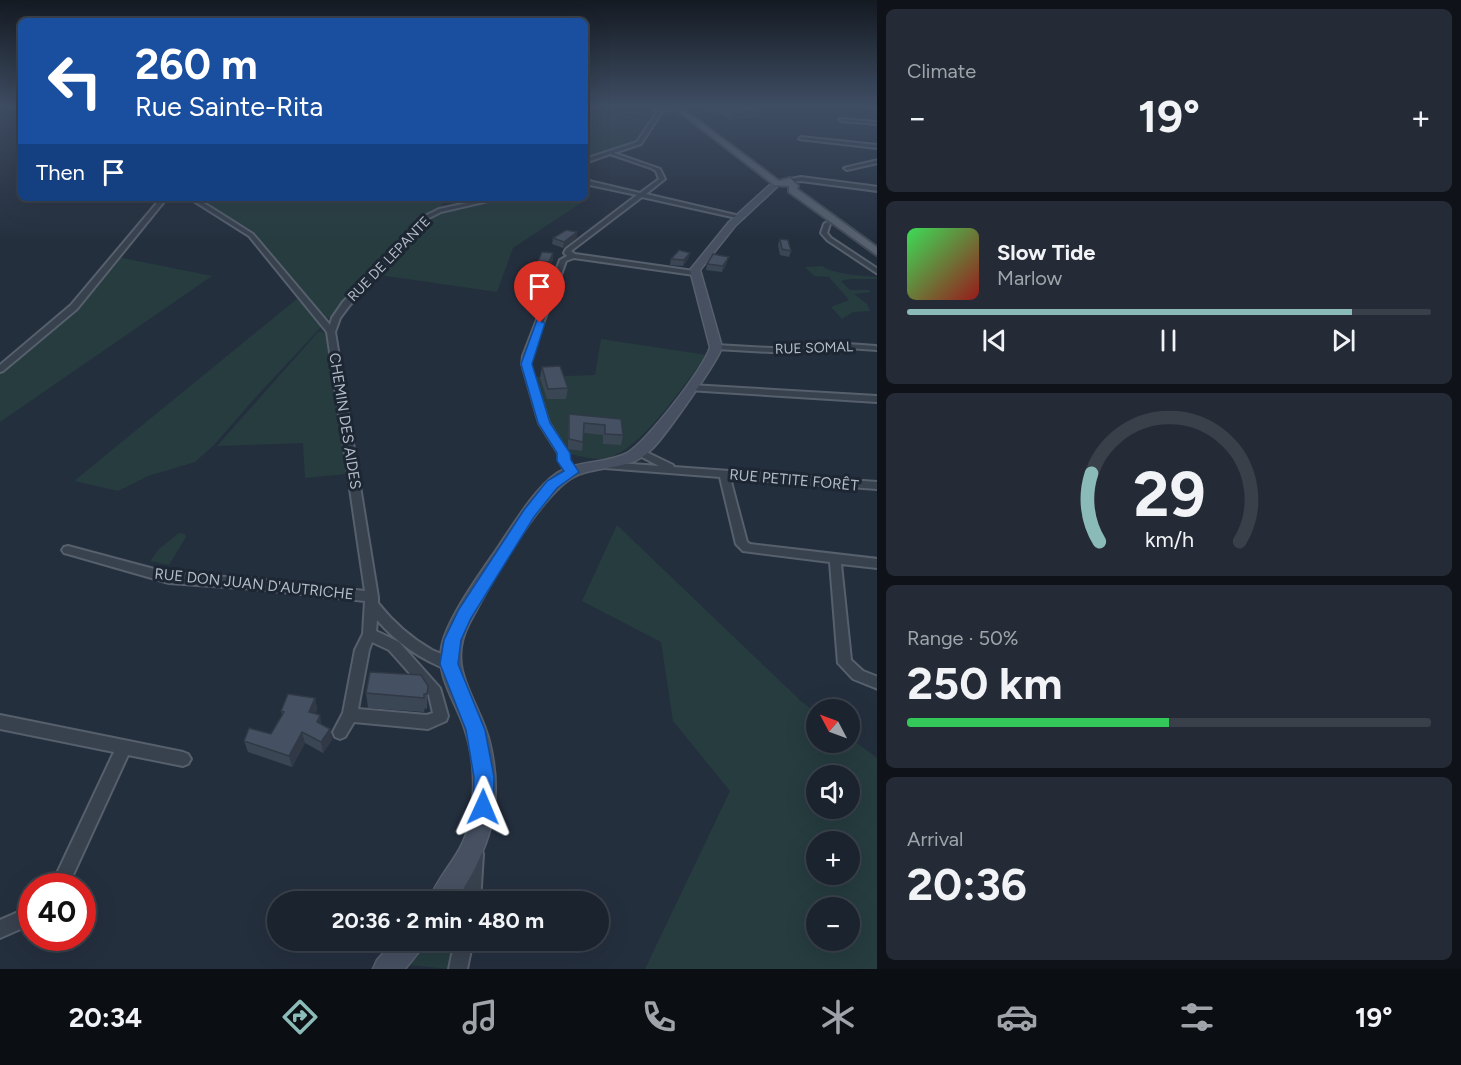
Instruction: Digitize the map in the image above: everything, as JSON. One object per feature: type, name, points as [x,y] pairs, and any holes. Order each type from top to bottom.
[{"type":"main road","points":[[731,151],[774,188],[800,202],[877,261]]},
{"type":"main road","points":[[742,151],[877,252]]},
{"type":"main road","points":[[774,188],[788,192],[790,185]]},
{"type":"street","points":[[588,160],[615,151]]},
{"type":"street","points":[[610,153],[658,170],[662,180],[567,253],[573,256],[694,273]]},
{"type":"street","points":[[847,168],[877,161]]},
{"type":"street","points":[[790,185],[801,179],[877,189]]},
{"type":"street","points":[[588,183],[741,217]]},
{"type":"street","points":[[472,891],[475,844],[483,807],[484,777],[476,730],[449,664],[452,640],[465,614],[529,514],[552,484],[572,472],[624,460],[640,452],[652,441],[691,388],[716,352],[694,273],[698,264],[741,217],[774,188]]},
{"type":"street","points":[[0,369],[74,308],[162,201]]},
{"type":"street","name":"CHEMIN DES AIDES","points":[[197,201],[251,235],[331,332],[365,539],[372,601],[369,634],[362,650],[350,715]]},
{"type":"street","name":"RUE DE LEPANTE","points":[[331,332],[336,318],[346,304],[427,217],[439,211],[484,201]]},
{"type":"street","points":[[827,224],[824,233],[829,239],[877,271]]},
{"type":"street","points":[[572,472],[544,423],[526,364],[563,260],[573,256]]},
{"type":"street","name":"RUE SOMAL","points":[[716,347],[789,351],[833,345],[876,348]]},
{"type":"street","points":[[691,388],[877,399]]},
{"type":"street","name":"RUE PETITE FORÊT","points":[[640,452],[669,467],[700,469],[710,473]]},
{"type":"street","name":"RUE PETITE FORÊT","points":[[605,465],[877,486]]},
{"type":"street","points":[[724,474],[742,544],[747,548],[877,564]]},
{"type":"street","name":"RUE DON JUAN D'AUTRICHE","points":[[68,550],[170,578],[255,584],[372,601]]},
{"type":"street","points":[[835,558],[845,663],[858,675],[877,682]]},
{"type":"street","points":[[372,601],[382,618],[424,654],[449,664]]},
{"type":"street","points":[[340,732],[350,715],[428,722],[441,716],[435,692],[394,646],[369,634]]},
{"type":"street","points":[[0,722],[183,759]]},
{"type":"street","points":[[65,873],[124,747]]},
{"type":"street","points":[[447,891],[475,844]]},
{"type":"street","points":[[0,929],[18,921]]},
{"type":"street","points":[[386,969],[404,951]]},
{"type":"street","points":[[458,969],[462,951]]},
{"type":"green space","points":[[588,151],[610,151],[588,159]]},
{"type":"green space","points":[[202,201],[444,201],[439,210],[428,215],[333,319],[324,317],[253,231]]},
{"type":"green space","points":[[491,201],[584,201],[513,248],[497,292],[379,275],[433,216]]},
{"type":"green space","points":[[118,257],[212,276],[0,422],[0,374],[69,316]]},
{"type":"green space","points":[[822,266],[841,273],[877,277],[877,279],[841,281],[850,290],[869,290],[871,292],[854,294],[867,304],[870,311],[853,312],[842,319],[831,307],[849,300],[829,277],[814,276],[805,267]]},
{"type":"green space","points":[[298,298],[322,326],[214,445],[195,462],[148,476],[118,491],[74,481]]},
{"type":"green space","points":[[319,331],[326,333],[330,350],[346,474],[305,478],[303,443],[217,446]]},
{"type":"green space","points":[[601,339],[707,355],[649,429],[621,452],[608,458],[598,459],[567,453],[549,423],[536,377],[595,375]]},
{"type":"green space","points":[[617,525],[806,705],[806,753],[860,753],[860,745],[877,758],[877,969],[645,969],[730,791],[673,721],[661,642],[582,601]]},
{"type":"green space","points":[[179,533],[185,534],[186,537],[169,565],[150,561],[160,548]]},
{"type":"green space","points":[[419,951],[452,951],[448,969],[409,965]]},
{"type":"building","points":[[566,230],[577,232],[564,242],[553,238]]},
{"type":"building","points":[[780,239],[788,240],[791,251],[782,249]]},
{"type":"building","points":[[679,250],[690,253],[684,260],[671,259]]},
{"type":"building","points":[[542,252],[553,253],[549,262],[538,261]]},
{"type":"building","points":[[713,254],[729,257],[723,266],[707,264]]},
{"type":"building","points":[[560,366],[568,388],[548,389],[542,367]]},
{"type":"building","points":[[569,414],[621,419],[623,435],[605,434],[605,425],[584,423],[583,442],[569,439]]},
{"type":"building","points":[[370,672],[421,675],[428,686],[427,694],[424,694],[424,698],[366,693]]},
{"type":"building","points":[[288,694],[315,698],[309,712],[320,715],[317,722],[330,729],[321,742],[302,732],[289,756],[244,741],[249,728],[271,734],[284,712],[281,711]]},
{"type":"route","points":[[483,807],[484,777],[476,730],[449,664],[452,640],[465,614],[529,514],[552,484],[572,472],[544,423],[526,364],[540,323]]}]
